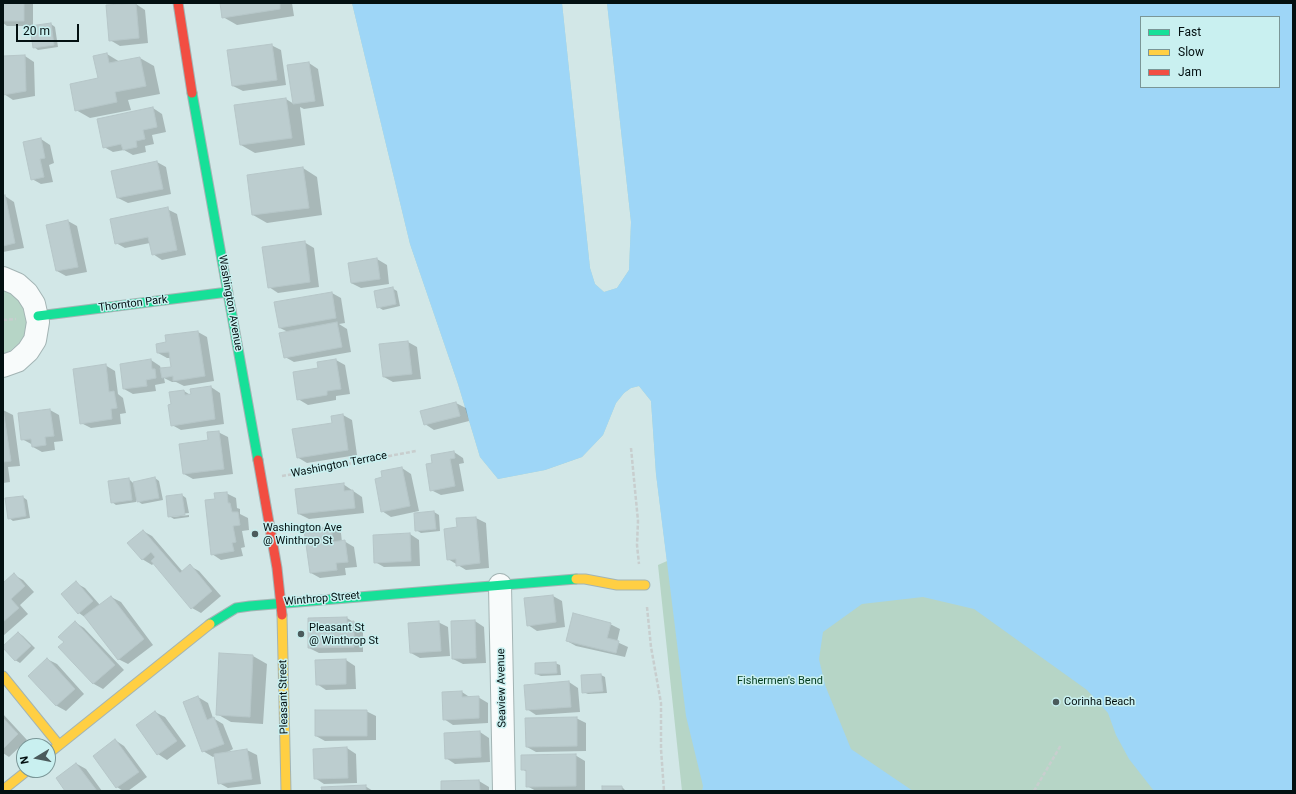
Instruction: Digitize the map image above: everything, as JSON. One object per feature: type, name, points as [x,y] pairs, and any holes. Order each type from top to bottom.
[{"type":"main road","name":"Washington Avenue","points":[[178,3],[195,110],[262,480],[281,603]]},
{"type":"main road","name":"Thornton Park","points":[[38,316],[228,292]]},
{"type":"main road","name":"Winthrop Street","points":[[56,747],[213,621],[224,614],[242,607],[580,578],[612,584],[643,585]]},
{"type":"main road","name":"Pleasant Street","points":[[281,603],[283,620],[286,791]]},
{"type":"main road","points":[[3,676],[59,745]]},
{"type":"main road","points":[[3,790],[18,778]]},
{"type":"street","points":[[3,278],[23,288],[34,304],[38,316],[36,334],[32,345],[17,361],[3,366]]},
{"type":"street","name":"Seaview Avenue","points":[[500,584],[504,791]]},
{"type":"path","points":[[631,448],[638,521],[637,545],[651,647],[661,703],[661,749],[664,791]]},
{"type":"path","name":"Washington Terrace","points":[[262,480],[416,451]]},
{"type":"path","points":[[1034,791],[1061,745]]},
{"type":"green space","name":"Fishermen's Bend","points":[[352,3],[562,3],[590,268],[595,284],[604,292],[617,288],[629,270],[631,222],[607,3],[1293,791],[682,791],[658,565],[667,561],[656,474],[651,401],[639,386],[631,388],[624,393],[616,403],[603,435],[582,457],[545,470],[498,479],[480,457],[458,384],[410,244]]},
{"type":"green space","points":[[3,290],[11,294],[19,301],[23,308],[27,322],[24,336],[19,343],[10,351],[3,354]]},
{"type":"water","points":[[352,3],[562,3],[590,268],[595,284],[604,292],[617,288],[629,270],[631,222],[607,3],[1293,3],[1293,791],[1154,791],[1129,759],[1116,735],[1108,713],[1087,690],[974,609],[923,597],[862,604],[823,632],[819,659],[825,685],[851,749],[913,791],[702,791],[703,786],[686,716],[656,474],[651,401],[639,386],[631,388],[624,393],[616,403],[603,435],[582,457],[545,470],[498,479],[480,457],[458,384],[410,244]]},
{"type":"building","points":[[3,3],[24,3],[24,21],[3,21]]},
{"type":"building","points":[[136,3],[139,38],[109,41],[106,5]]},
{"type":"building","points":[[220,3],[280,3],[280,9],[222,18]]},
{"type":"building","points":[[51,23],[54,45],[33,48],[30,26]]},
{"type":"building","points":[[272,44],[277,80],[232,86],[227,50]]},
{"type":"building","points":[[107,53],[109,63],[140,57],[146,86],[115,92],[117,102],[75,111],[70,84],[98,78],[93,56]]},
{"type":"building","points":[[25,55],[26,91],[3,95],[3,56]]},
{"type":"building","points":[[309,62],[315,101],[293,104],[287,65]]},
{"type":"building","points":[[286,98],[292,138],[240,145],[234,105]]},
{"type":"building","points":[[153,107],[157,127],[143,130],[145,139],[136,141],[137,147],[123,150],[121,144],[103,148],[97,119]]},
{"type":"building","points":[[41,138],[45,158],[40,159],[44,177],[31,180],[23,142]]},
{"type":"building","points":[[157,161],[163,189],[117,198],[111,171]]},
{"type":"building","points":[[303,167],[309,208],[252,215],[247,175]]},
{"type":"building","points":[[5,195],[15,243],[3,246],[3,196]]},
{"type":"building","points":[[168,207],[177,250],[152,255],[148,237],[115,244],[110,219]]},
{"type":"building","points":[[68,220],[78,267],[56,271],[46,225]]},
{"type":"building","points":[[305,241],[310,282],[268,288],[262,247]]},
{"type":"building","points":[[377,258],[380,279],[351,283],[348,263]]},
{"type":"building","points":[[393,287],[396,304],[377,308],[374,291]]},
{"type":"building","points":[[332,292],[336,318],[279,328],[274,302]]},
{"type":"building","points":[[337,322],[342,347],[284,358],[279,333]]},
{"type":"building","points":[[198,331],[205,376],[173,381],[173,376],[162,378],[160,368],[171,367],[169,352],[157,353],[156,344],[166,342],[165,335]]},
{"type":"building","points":[[408,341],[412,374],[383,377],[379,344]]},
{"type":"building","points":[[151,359],[152,369],[155,369],[156,378],[146,380],[147,386],[123,389],[120,364]]},
{"type":"building","points":[[336,359],[341,389],[327,391],[327,395],[297,400],[293,372],[318,368],[317,362]]},
{"type":"building","points":[[106,364],[109,392],[114,391],[117,408],[111,409],[112,419],[80,424],[73,369]]},
{"type":"building","points":[[211,386],[215,419],[171,426],[168,405],[171,404],[169,392],[184,390],[185,395],[191,394],[190,389]]},
{"type":"building","points":[[456,402],[460,416],[424,425],[420,411]]},
{"type":"building","points":[[3,409],[11,461],[3,462]]},
{"type":"building","points":[[50,409],[54,436],[45,437],[46,445],[32,447],[31,439],[21,440],[18,413]]},
{"type":"building","points":[[343,414],[348,450],[297,458],[292,429],[332,423],[331,416]]},
{"type":"building","points":[[219,431],[224,469],[183,474],[179,444],[208,440],[207,432]]},
{"type":"building","points":[[454,451],[455,458],[450,459],[455,486],[430,491],[426,464],[432,463],[431,455]]},
{"type":"building","points":[[402,467],[410,506],[381,512],[375,479],[382,477],[381,471]]},
{"type":"building","points":[[155,477],[159,498],[137,502],[133,482]]},
{"type":"building","points":[[129,478],[132,500],[111,503],[108,481]]},
{"type":"building","points":[[344,483],[344,491],[353,490],[355,508],[298,514],[295,489]]},
{"type":"building","points":[[227,492],[228,503],[230,503],[232,512],[238,512],[240,525],[233,526],[236,542],[232,543],[234,551],[211,555],[205,500],[215,499],[214,493]]},
{"type":"building","points":[[182,494],[185,515],[168,517],[166,496]]},
{"type":"building","points":[[23,496],[26,516],[8,519],[5,498]]},
{"type":"building","points":[[434,511],[436,529],[415,531],[414,513]]},
{"type":"building","points":[[476,517],[480,563],[456,566],[456,559],[447,560],[444,529],[457,527],[456,518]]},
{"type":"building","points":[[331,527],[333,542],[345,540],[348,562],[336,563],[337,570],[310,573],[304,530]]},
{"type":"building","points":[[143,530],[180,573],[190,564],[212,591],[191,609],[151,561],[155,557],[151,552],[142,560],[127,543]]},
{"type":"building","points":[[410,533],[411,561],[374,563],[373,535]]},
{"type":"building","points":[[14,573],[25,586],[11,599],[19,608],[3,622],[3,583]]},
{"type":"building","points":[[76,581],[93,601],[78,614],[61,594]]},
{"type":"building","points":[[553,595],[556,622],[527,626],[524,598]]},
{"type":"building","points":[[111,596],[144,639],[118,660],[84,616]]},
{"type":"building","points":[[573,613],[611,623],[607,638],[619,641],[616,653],[566,641]]},
{"type":"building","points":[[347,617],[347,622],[354,621],[354,647],[308,648],[308,618]]},
{"type":"building","points":[[475,620],[476,658],[452,659],[451,621]]},
{"type":"building","points":[[75,621],[115,665],[93,684],[58,647],[64,642],[58,637]]},
{"type":"building","points":[[439,621],[441,651],[410,653],[408,623]]},
{"type":"building","points":[[18,632],[31,646],[15,661],[3,648],[3,646]]},
{"type":"building","points":[[219,653],[253,655],[250,717],[216,715]]},
{"type":"building","points":[[47,658],[75,689],[56,706],[28,676]]},
{"type":"building","points":[[346,659],[346,684],[316,685],[315,660]]},
{"type":"building","points":[[556,662],[557,673],[535,674],[535,663]]},
{"type":"building","points":[[601,674],[603,691],[582,693],[581,675]]},
{"type":"building","points":[[569,681],[571,707],[526,710],[524,685]]},
{"type":"building","points":[[462,691],[462,697],[479,696],[479,718],[443,720],[442,692]]},
{"type":"building","points":[[198,696],[207,720],[214,717],[224,744],[202,752],[183,702]]},
{"type":"building","points":[[315,710],[367,710],[367,736],[315,736]]},
{"type":"building","points":[[155,711],[177,741],[157,755],[136,725]]},
{"type":"building","points":[[577,717],[577,746],[526,747],[525,718]]},
{"type":"building","points":[[3,718],[18,734],[3,749]]},
{"type":"building","points":[[480,731],[481,757],[445,759],[444,733]]},
{"type":"building","points":[[115,739],[139,772],[116,788],[93,756]]},
{"type":"building","points":[[347,747],[348,778],[314,779],[313,749]]},
{"type":"building","points":[[247,749],[252,779],[218,784],[214,754]]},
{"type":"building","points":[[576,754],[576,786],[526,787],[526,770],[521,770],[521,755]]},
{"type":"building","points":[[76,763],[97,791],[65,791],[56,778]]},
{"type":"building","points":[[479,780],[480,791],[441,791],[441,781]]},
{"type":"building","points":[[366,785],[366,791],[322,791],[321,787]]},
{"type":"building","points":[[602,786],[622,786],[622,791],[602,791]]},
{"type":"traffic: fast","points":[[192,93],[258,460]]},
{"type":"traffic: fast","points":[[38,316],[228,292]]},
{"type":"traffic: fast","points":[[210,624],[236,608],[250,606],[576,579]]},
{"type":"traffic: slow","points":[[576,579],[585,579],[617,585],[645,585]]},
{"type":"traffic: slow","points":[[282,615],[286,791]]},
{"type":"traffic: slow","points":[[56,748],[210,624]]},
{"type":"traffic: slow","points":[[3,676],[59,745]]},
{"type":"traffic: slow","points":[[3,790],[18,778]]},
{"type":"traffic: jam","points":[[178,3],[192,93]]},
{"type":"traffic: jam","points":[[258,460],[277,568],[282,615]]},
{"type":"place","name":"Washington Ave @ Winthrop St","points":[[255,534]]},
{"type":"place","name":"Pleasant St @ Winthrop St","points":[[301,634]]},
{"type":"place","name":"Corinha Beach","points":[[1056,702]]}]
